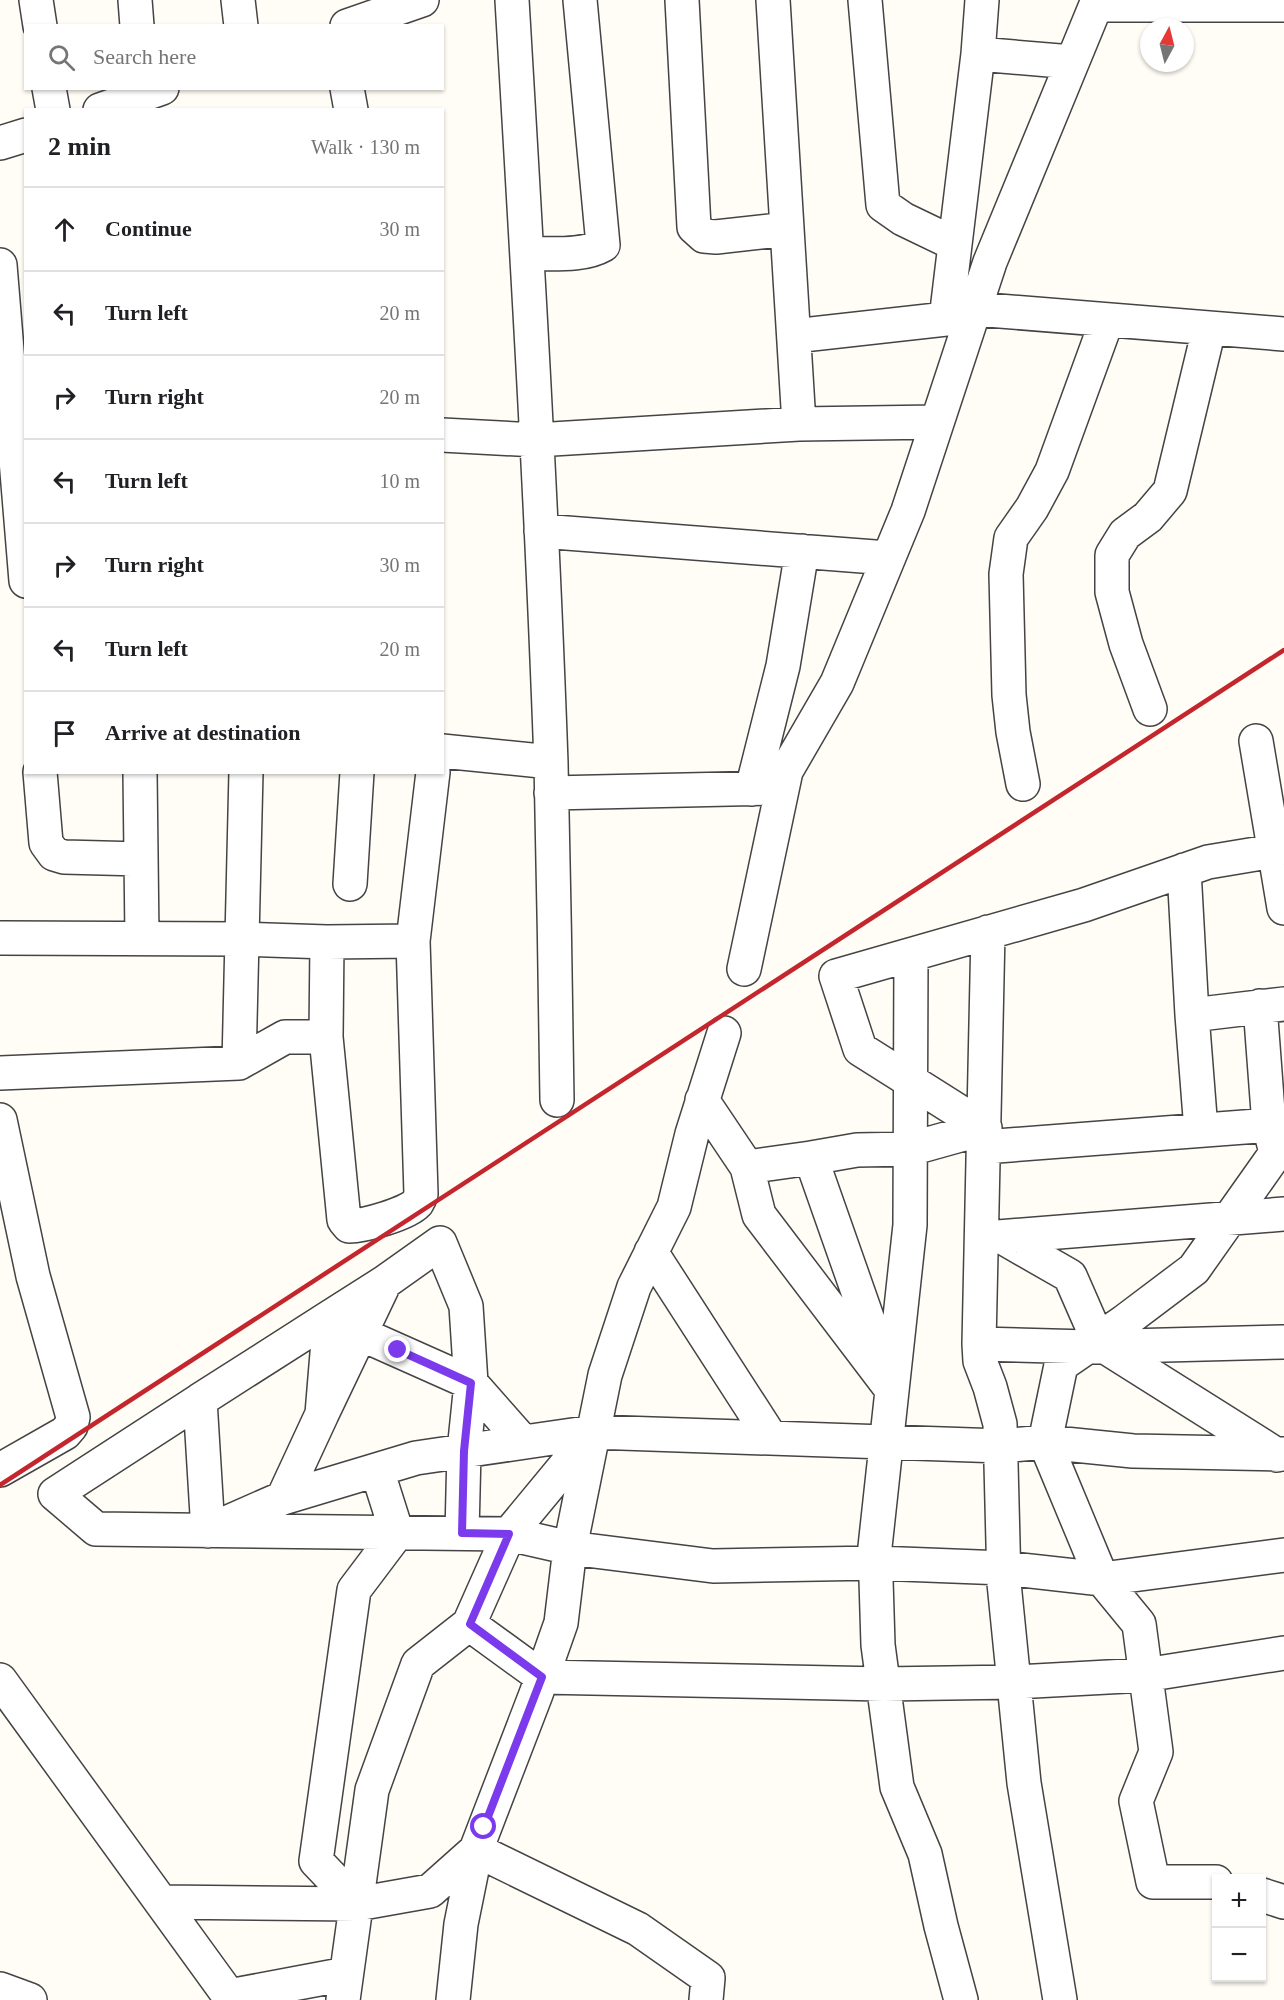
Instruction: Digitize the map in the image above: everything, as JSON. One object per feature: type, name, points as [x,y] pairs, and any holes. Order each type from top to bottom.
[{"type":"street","points":[[36,0],[40,24]]},
{"type":"street","points":[[135,0],[137,24]]},
{"type":"street","points":[[238,0],[241,24]]},
{"type":"street","points":[[353,24],[422,0]]},
{"type":"street","points":[[512,0],[541,531],[551,778],[557,1100]]},
{"type":"street","points":[[527,254],[582,252],[594,250],[603,245],[580,0]]},
{"type":"street","points":[[682,0],[694,227],[704,236],[716,237],[787,229]]},
{"type":"street","points":[[773,0],[799,424]]},
{"type":"street","points":[[865,0],[883,205],[903,219],[955,244]]},
{"type":"street","points":[[961,314],[955,244],[978,54],[982,0]]},
{"type":"street","points":[[444,751],[551,778],[767,789],[786,771],[837,683],[908,511],[937,422],[961,314],[990,262],[1097,2],[1284,5]]},
{"type":"street","points":[[978,54],[1072,62]]},
{"type":"street","points":[[49,90],[53,108]]},
{"type":"street","points":[[347,90],[351,108]]},
{"type":"street","points":[[105,108],[150,91]]},
{"type":"street","points":[[0,143],[24,136]]},
{"type":"street","points":[[0,265],[9,500],[24,571]]},
{"type":"street","points":[[794,336],[961,314],[1107,320],[1284,334]]},
{"type":"street","points":[[1023,784],[1009,695],[1006,574],[1011,538],[1032,508],[1052,471],[1107,320]]},
{"type":"street","points":[[1150,708],[1126,644],[1112,591],[1112,555],[1125,534],[1148,518],[1170,491],[1209,329]]},
{"type":"street","points":[[444,435],[536,440],[799,424],[937,422]]},
{"type":"street","points":[[541,531],[888,558]]},
{"type":"street","points":[[744,969],[783,666],[802,551]]},
{"type":"street","points":[[1256,741],[1284,908]]},
{"type":"street","points":[[40,774],[46,843],[54,854],[64,857],[141,859]]},
{"type":"street","points":[[140,774],[142,938]]},
{"type":"street","points":[[239,1063],[246,774]]},
{"type":"street","points":[[350,884],[357,774]]},
{"type":"street","points":[[327,942],[326,1037],[344,1220],[350,1226],[358,1226],[416,1205],[421,1194],[413,941],[433,774]]},
{"type":"street","points":[[984,1137],[911,1080],[860,1049],[836,976],[1084,905],[1208,862],[1274,851]]},
{"type":"street","points":[[1184,870],[1191,1016],[1201,1130]]},
{"type":"street","points":[[988,932],[984,1137],[992,1237],[979,1344],[980,1361],[1000,1424],[1004,1568],[1024,1783],[1060,2000]]},
{"type":"street","points":[[0,938],[413,941]]},
{"type":"street","points":[[911,955],[910,1225],[875,1547],[878,1645],[897,1787],[925,1854],[940,1926],[961,2000]]},
{"type":"street","points":[[1191,1016],[1272,1005],[1278,1146],[1194,1269],[1097,1344],[1062,1365],[1045,1442],[1102,1579],[1139,1624],[1156,1752],[1136,1801],[1153,1882],[1212,1882]]},
{"type":"street","points":[[453,2000],[461,1924],[476,1850],[561,1623],[570,1548],[605,1375],[634,1287],[674,1207],[702,1100],[724,1032]]},
{"type":"street","points":[[0,1073],[239,1063],[285,1037],[326,1037]]},
{"type":"street","points":[[702,1100],[747,1167],[759,1215],[892,1390]]},
{"type":"street","points":[[0,1120],[33,1276],[73,1418],[71,1426],[64,1433],[0,1470]]},
{"type":"street","points":[[747,1167],[857,1150],[910,1149],[984,1137],[1201,1130],[1278,1146]]},
{"type":"street","points":[[811,1158],[892,1390]]},
{"type":"street","points":[[992,1237],[1284,1215]]},
{"type":"street","points":[[992,1237],[1070,1276],[1097,1344],[1282,1462]]},
{"type":"street","points":[[462,1533],[464,1451],[471,1383],[466,1306],[440,1243],[386,1282],[55,1494],[96,1529],[509,1534],[570,1548],[713,1566],[876,1563],[1004,1568],[1102,1579],[1284,1555]]},
{"type":"street","points":[[651,1252],[771,1438]]},
{"type":"street","points":[[283,1498],[386,1282]]},
{"type":"street","points":[[322,1414],[330,1317]]},
{"type":"street","points":[[361,1334],[471,1383],[523,1442]]},
{"type":"street","points":[[979,1344],[1284,1342]]},
{"type":"street","points":[[200,1400],[208,1530]]},
{"type":"street","points":[[0,1680],[230,1998],[344,1987],[372,1790],[418,1664],[470,1624],[509,1534],[593,1432]]},
{"type":"street","points":[[208,1530],[283,1498],[416,1458],[593,1432],[1001,1446],[1045,1442],[1282,1462]]},
{"type":"street","points":[[377,1470],[397,1533]]},
{"type":"street","points":[[357,1904],[316,1861],[354,1590],[397,1533]]},
{"type":"street","points":[[470,1624],[542,1677],[883,1684],[1015,1682],[1145,1675],[1284,1653]]},
{"type":"street","points":[[161,1902],[357,1904],[430,1891],[476,1850]]},
{"type":"street","points":[[476,1850],[638,1929],[708,1978],[706,2000]]},
{"type":"street","points":[[1266,1896],[1284,1902]]},
{"type":"street","points":[[0,1989],[30,2000]]},
{"type":"railway","points":[[0,1485],[1284,650]]},
{"type":"route","points":[[398,1350],[471,1383],[464,1451],[462,1533],[509,1534],[470,1624],[542,1677],[484,1827]]}]
